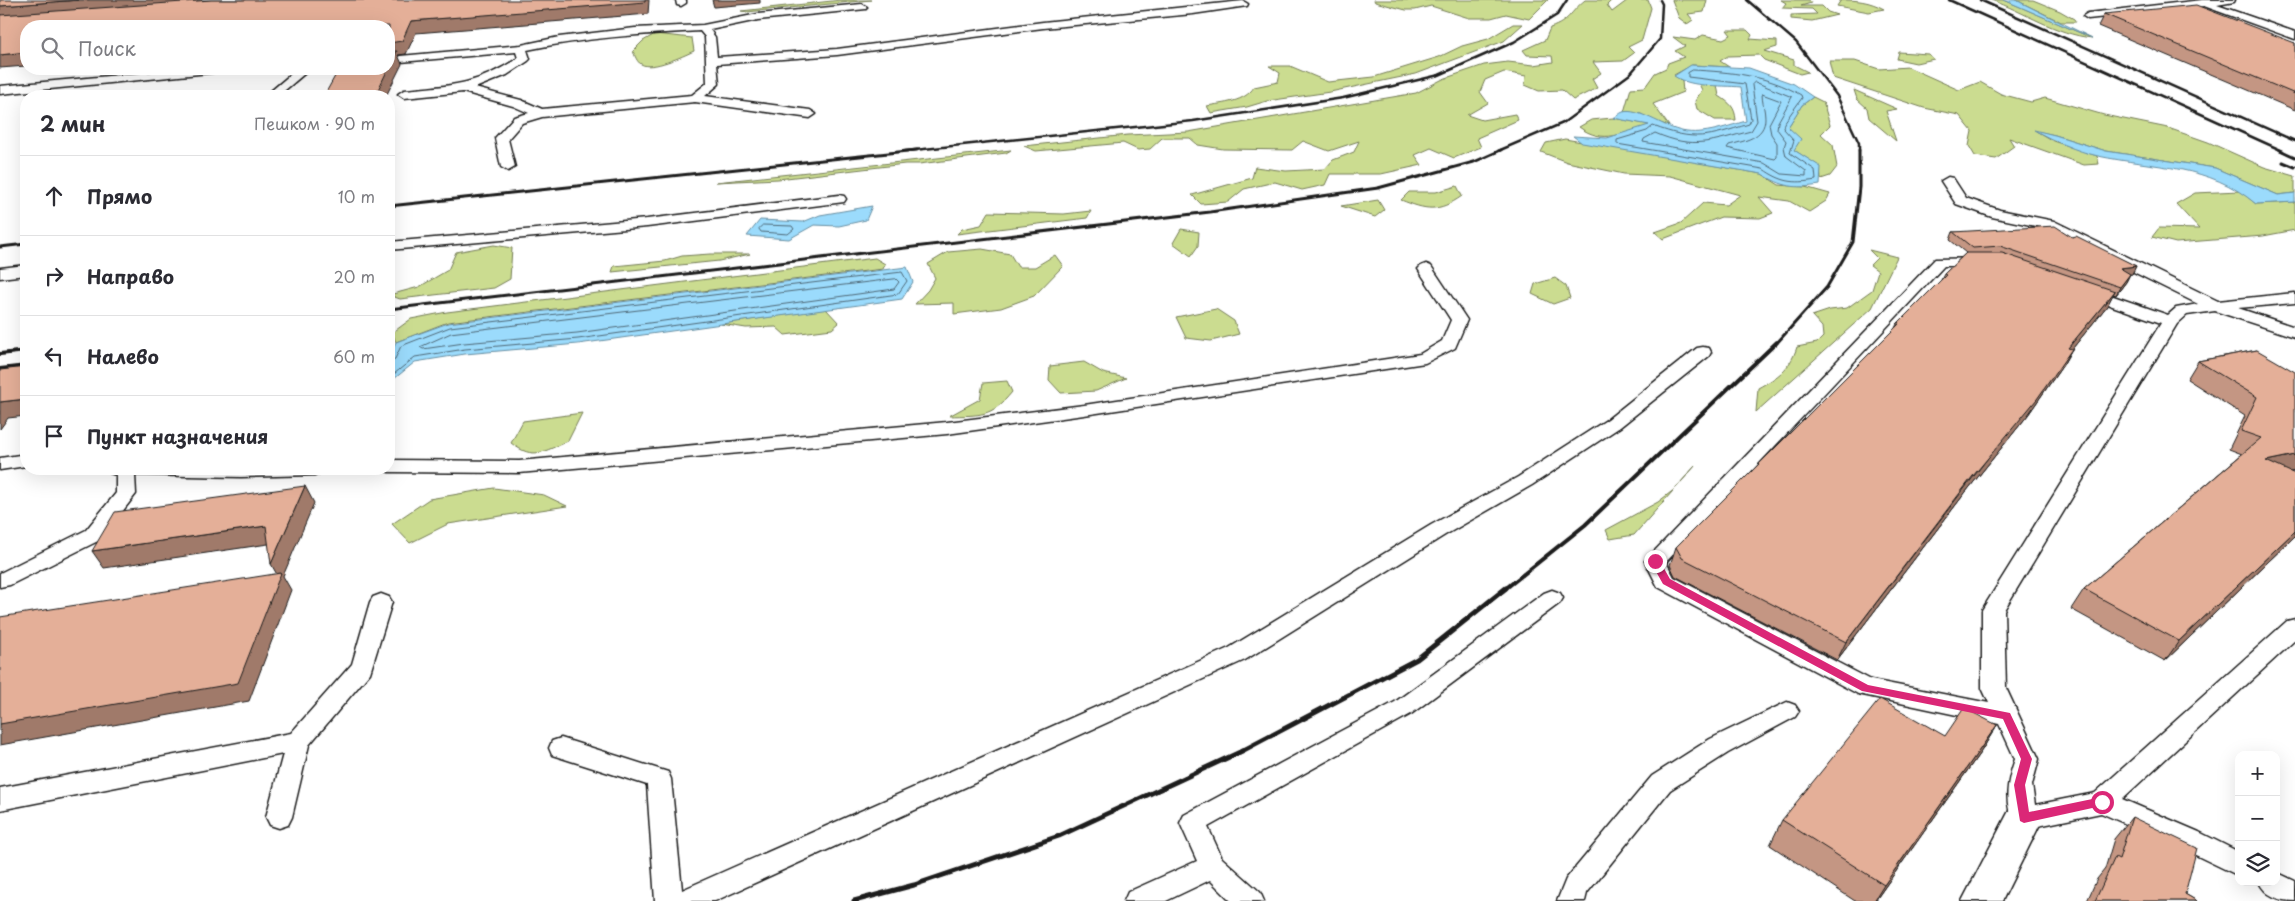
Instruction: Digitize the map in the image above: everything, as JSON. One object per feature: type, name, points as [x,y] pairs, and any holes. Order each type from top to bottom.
[{"type":"street","points":[[1982,901],[2024,818]]},
{"type":"lane","points":[[2088,16],[2230,0]]},
{"type":"lane","points":[[2206,3],[2295,36]]},
{"type":"lane","points":[[712,60],[757,59],[824,53],[1120,16],[1194,12],[1243,4]]},
{"type":"lane","points":[[395,52],[559,40],[635,31],[703,28],[758,17],[862,7]]},
{"type":"lane","points":[[695,98],[713,84],[710,36],[703,28]]},
{"type":"lane","points":[[395,59],[522,48],[559,40]]},
{"type":"lane","points":[[404,94],[464,88],[503,73],[524,59],[522,48]]},
{"type":"lane","points":[[0,90],[156,75]]},
{"type":"lane","points":[[278,90],[297,75]]},
{"type":"lane","points":[[464,88],[517,103],[541,113]]},
{"type":"lane","points":[[508,167],[501,138],[518,120],[541,113],[695,98],[810,114]]},
{"type":"lane","points":[[1948,181],[1961,201],[1996,214],[2049,224],[2216,306],[2295,332]]},
{"type":"lane","points":[[395,245],[646,223],[839,199]]},
{"type":"lane","points":[[2005,264],[1996,261],[1940,262],[1655,561],[1666,582],[1866,688],[2007,716]]},
{"type":"lane","points":[[395,466],[519,467],[947,428],[1084,410],[1425,358],[1449,344],[1459,320],[1426,269]]},
{"type":"lane","points":[[0,273],[20,271]]},
{"type":"lane","points":[[2070,286],[2171,321]]},
{"type":"lane","points":[[2295,298],[2182,311],[2171,321],[1993,610],[1994,688],[2027,759],[2019,785],[2024,818],[2102,802],[2295,626]]},
{"type":"lane","points":[[686,901],[1237,654],[1438,530],[1525,481],[1614,423],[1703,352]]},
{"type":"lane","points":[[0,464],[20,461]]},
{"type":"lane","points":[[3,580],[93,535],[126,494],[122,475]]},
{"type":"lane","points":[[1250,901],[1213,866],[1193,824],[1403,708],[1552,598]]},
{"type":"lane","points":[[279,818],[298,741],[362,668],[380,602]]},
{"type":"lane","points":[[1571,901],[1576,888],[1661,783],[1719,746],[1787,711]]},
{"type":"lane","points":[[0,799],[298,741]]},
{"type":"lane","points":[[561,748],[659,779],[669,901]]},
{"type":"lane","points":[[2102,802],[2190,840],[2235,863]]},
{"type":"lane","points":[[1138,901],[1213,866]]},
{"type":"lane","points":[[2280,886],[2295,894]]},
{"type":"green space","points":[[841,0],[871,0],[747,12],[741,11]]},
{"type":"green space","points":[[1374,0],[1548,0],[1529,19],[1506,14],[1491,18],[1469,18],[1431,6],[1406,10],[1375,2]]},
{"type":"green space","points":[[1585,0],[1612,0],[1607,5],[1612,12],[1628,0],[1648,0],[1651,8],[1642,40],[1628,47],[1634,53],[1623,61],[1593,62],[1601,73],[1592,79],[1597,88],[1573,100],[1562,90],[1539,91],[1525,85],[1526,76],[1504,72],[1485,80],[1480,92],[1488,103],[1467,115],[1482,120],[1515,114],[1518,120],[1477,138],[1481,147],[1454,158],[1431,148],[1415,155],[1422,165],[1381,174],[1330,174],[1325,185],[1302,190],[1275,182],[1244,189],[1228,202],[1201,204],[1192,195],[1252,178],[1255,167],[1286,171],[1325,169],[1333,160],[1354,152],[1359,141],[1329,151],[1303,141],[1292,150],[1223,149],[1198,145],[1190,138],[1162,138],[1150,149],[1138,150],[1123,143],[1036,151],[1024,146],[1128,135],[1188,132],[1416,93],[1443,79],[1484,65],[1508,62],[1534,65],[1553,62],[1552,56],[1527,55],[1523,50],[1545,40],[1550,28],[1566,19]]},
{"type":"green space","points":[[1672,0],[1707,0],[1704,12],[1688,14],[1693,20],[1687,24],[1679,18]]},
{"type":"green space","points":[[1781,0],[1809,0],[1811,3],[1801,6],[1822,6],[1828,12],[1837,15],[1812,21],[1791,19],[1791,15],[1817,14],[1812,9],[1782,8],[1786,3]]},
{"type":"green space","points":[[1841,0],[1873,4],[1884,9],[1869,12],[1837,6]]},
{"type":"green space","points":[[1991,0],[2004,0],[2092,38],[2065,32]]},
{"type":"green space","points":[[2016,0],[2033,0],[2060,11],[2076,22],[2061,22]]},
{"type":"green space","points":[[1513,24],[1523,24],[1504,41],[1416,74],[1330,92],[1267,101],[1247,107],[1211,113],[1207,106],[1239,99],[1254,87],[1278,82],[1280,73],[1269,66],[1290,66],[1328,82],[1374,77],[1439,57],[1462,46],[1488,39]]},
{"type":"green space","points":[[1727,30],[1747,30],[1752,35],[1750,39],[1777,41],[1777,47],[1764,51],[1794,60],[1794,65],[1808,72],[1800,74],[1764,60],[1759,55],[1728,56],[1720,61],[1729,67],[1692,65],[1674,75],[1682,81],[1683,92],[1653,104],[1669,126],[1651,120],[1641,114],[1624,112],[1631,88],[1645,87],[1655,73],[1666,68],[1668,63],[1684,57],[1675,51],[1685,46],[1673,37],[1695,40],[1703,35],[1723,39],[1731,35]]},
{"type":"green space","points":[[655,34],[692,38],[694,51],[652,66],[641,64],[633,51],[643,41]]},
{"type":"green space","points":[[1899,52],[1928,54],[1934,59],[1916,63],[1897,59]]},
{"type":"green space","points":[[1829,61],[1855,61],[1879,69],[1908,67],[1959,90],[1980,82],[2001,94],[2031,102],[2045,98],[2104,115],[2168,128],[2208,142],[2264,167],[2295,176],[2295,193],[2278,195],[2215,168],[2106,151],[2036,131],[2053,141],[2097,156],[2099,164],[2084,165],[2009,138],[2014,146],[1996,159],[1975,156],[1969,146],[1972,131],[1959,115],[1924,108],[1833,78]]},
{"type":"green space","points":[[1699,84],[1717,85],[1719,96],[1731,106],[1736,120],[1715,120],[1697,109],[1695,101],[1702,90]]},
{"type":"green space","points":[[1854,90],[1897,109],[1886,111],[1896,141],[1869,118],[1867,108],[1857,99]]},
{"type":"green space","points":[[1813,97],[1823,102],[1830,125],[1821,134],[1833,145],[1837,167],[1830,176],[1821,179],[1820,167],[1794,150],[1788,127],[1802,105]]},
{"type":"green space","points":[[1613,118],[1651,125],[1614,136],[1597,135],[1579,127],[1591,120]]},
{"type":"green space","points":[[1565,139],[1762,174],[1779,185],[1805,187],[1830,194],[1826,201],[1809,212],[1789,201],[1759,197],[1773,213],[1760,218],[1721,217],[1663,239],[1655,232],[1681,223],[1703,203],[1726,205],[1740,195],[1670,176],[1624,174],[1567,162],[1541,152],[1546,143]]},
{"type":"green space","points":[[1011,150],[1006,153],[919,164],[778,179],[716,182]]},
{"type":"green space","points":[[1457,186],[1462,196],[1439,207],[1425,208],[1401,200],[1409,192],[1436,192]]},
{"type":"green space","points":[[2240,191],[2256,204],[2295,202],[2295,230],[2263,236],[2176,243],[2152,237],[2159,228],[2199,229],[2176,204],[2195,193]]},
{"type":"green space","points":[[1378,200],[1384,210],[1375,217],[1341,206]]},
{"type":"green space","points":[[1091,211],[1087,218],[957,234],[962,229],[981,225],[989,212],[1064,214]]},
{"type":"green space","points":[[1181,229],[1199,232],[1198,246],[1191,256],[1173,243]]},
{"type":"green space","points":[[494,245],[512,248],[510,279],[494,288],[400,299],[395,297],[395,293],[419,287],[448,270],[456,252]]},
{"type":"green space","points":[[982,249],[1010,254],[1018,267],[1035,267],[1055,255],[1063,266],[1034,296],[1001,308],[954,314],[954,303],[915,304],[928,290],[935,278],[928,264],[948,252]]},
{"type":"green space","points":[[1869,250],[1897,257],[1872,308],[1756,412],[1758,388],[1772,380],[1787,367],[1797,347],[1817,343],[1823,337],[1822,327],[1812,316],[1830,310],[1847,308],[1872,290],[1878,271],[1870,265],[1877,258]]},
{"type":"green space","points":[[710,254],[750,254],[719,261],[612,272],[614,266]]},
{"type":"green space","points":[[875,258],[885,264],[883,269],[448,322],[396,342],[395,331],[411,319],[447,312]]},
{"type":"green space","points":[[1555,278],[1566,286],[1570,298],[1553,304],[1532,294],[1535,284]]},
{"type":"green space","points":[[826,309],[839,323],[832,329],[785,335],[776,327],[746,328],[721,324]]},
{"type":"green space","points":[[1216,309],[1234,321],[1239,334],[1211,341],[1186,338],[1176,317]]},
{"type":"green space","points":[[1084,362],[1103,373],[1126,378],[1096,391],[1061,393],[1049,380],[1050,366]]},
{"type":"green space","points":[[1007,381],[1012,392],[998,407],[977,415],[949,416],[980,399],[983,383]]},
{"type":"green space","points":[[582,413],[568,441],[545,451],[539,453],[526,452],[511,443],[523,421]]},
{"type":"green space","points":[[494,488],[544,495],[567,506],[448,524],[410,543],[392,524],[429,499]]},
{"type":"green space","points":[[1674,490],[1634,535],[1610,539],[1606,530],[1658,502]]},
{"type":"water","points":[[2004,0],[2016,0],[2092,38]]},
{"type":"water","points":[[1691,65],[1749,68],[1794,84],[1813,97],[1802,105],[1788,127],[1801,139],[1794,150],[1821,167],[1820,185],[1790,186],[1776,182],[1762,174],[1582,143],[1573,136],[1607,138],[1649,125],[1613,118],[1629,111],[1686,132],[1703,132],[1746,121],[1741,87],[1697,84],[1674,76]]},
{"type":"water","points":[[2034,130],[2106,151],[2215,168],[2278,195],[2295,193],[2295,202],[2256,204],[2238,191],[2200,174],[2090,154],[2065,145]]},
{"type":"water","points":[[872,206],[866,220],[839,226],[814,225],[789,239],[747,236],[760,220],[803,222],[820,215]]},
{"type":"water","points":[[907,267],[913,282],[902,299],[578,344],[465,354],[415,362],[395,378],[396,342],[448,323]]},
{"type":"building","points":[[0,0],[79,0],[0,6]]},
{"type":"building","points":[[211,0],[645,0],[645,2],[411,21],[402,41],[395,42],[395,20],[20,20],[20,53],[0,55],[0,15]]},
{"type":"building","points":[[2196,5],[2295,43],[2295,94],[2104,14]]},
{"type":"building","points":[[336,75],[385,75],[378,90],[327,90]]},
{"type":"building","points":[[2055,226],[2072,237],[2076,236],[2136,266],[2120,268],[2130,274],[2120,287],[2000,246],[1973,248],[1953,232]]},
{"type":"building","points":[[1966,253],[2002,253],[2115,291],[2068,348],[2072,349],[2037,399],[1973,476],[1846,642],[1682,558],[1676,547],[1899,324],[1897,324]]},
{"type":"building","points":[[2257,350],[2295,372],[2295,455],[2266,461],[2295,474],[2295,531],[2179,641],[2084,589],[2261,438],[2241,431],[2257,397],[2198,361]]},
{"type":"building","points":[[20,368],[20,400],[0,402],[0,370]]},
{"type":"building","points":[[305,486],[271,564],[266,526],[92,551],[115,512]]},
{"type":"building","points":[[281,573],[238,683],[0,724],[0,617]]},
{"type":"building","points":[[1880,699],[1945,736],[1964,708],[1997,725],[1884,885],[1782,820]]},
{"type":"building","points":[[2132,817],[2197,848],[2185,894],[2197,901],[2095,901],[2115,857],[2119,859]]},
{"type":"railway","points":[[905,151],[1193,121],[1343,98],[1439,75],[1514,42],[1557,15],[1567,0]]},
{"type":"railway","points":[[1498,151],[1563,123],[1630,74],[1660,39],[1662,4],[1660,0]]},
{"type":"railway","points":[[1747,0],[1796,42],[1837,96],[1859,143],[1859,187],[1853,242],[1827,287],[1776,344]]},
{"type":"railway","points":[[1949,0],[2283,151]]},
{"type":"railway","points":[[1980,0],[2295,141]]},
{"type":"railway","points":[[395,205],[917,150]]},
{"type":"railway","points":[[395,308],[1210,212],[1378,188],[1474,162],[1501,150]]},
{"type":"railway","points":[[2280,150],[2295,157]]},
{"type":"railway","points":[[2283,162],[2295,167]]},
{"type":"railway","points":[[0,247],[20,245]]},
{"type":"railway","points":[[1505,589],[1585,525],[1777,342]]},
{"type":"railway","points":[[0,354],[20,352]]},
{"type":"railway","points":[[0,369],[20,367]]},
{"type":"railway","points":[[854,901],[914,885],[1059,836],[1240,752],[1417,659],[1506,588]]},
{"type":"route","points":[[1655,561],[1666,582],[1866,688],[2007,716],[2027,759],[2019,785],[2024,818],[2102,802]]}]
